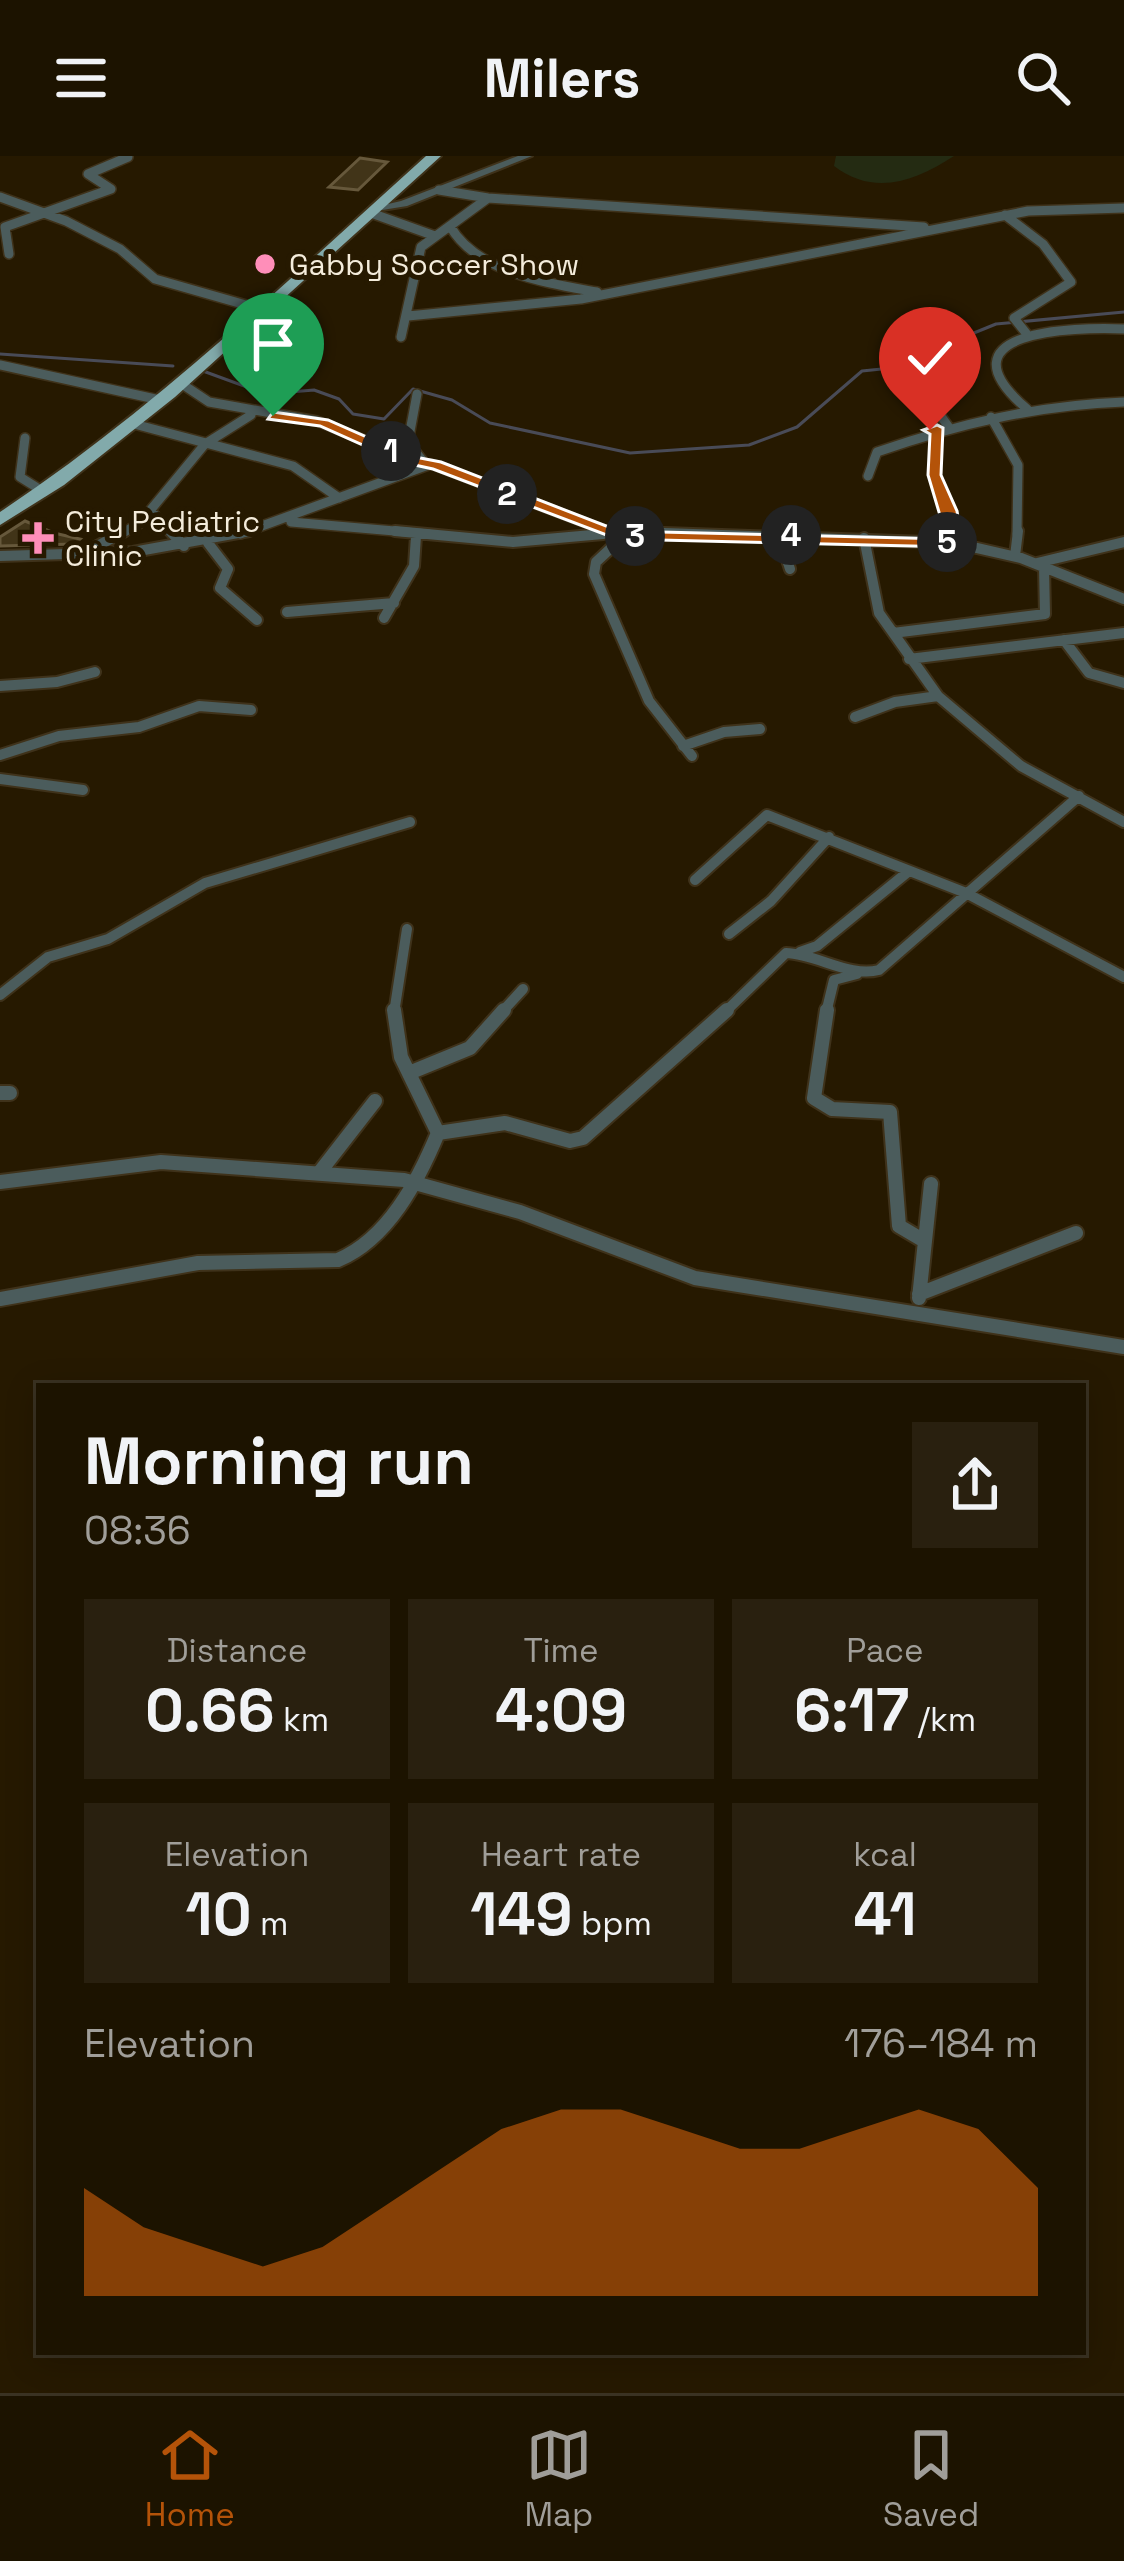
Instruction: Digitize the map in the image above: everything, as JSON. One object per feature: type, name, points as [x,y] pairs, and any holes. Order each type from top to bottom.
[{"type":"highway","points":[[0,520],[134,424],[434,156]]},
{"type":"street","points":[[373,211],[527,156]]},
{"type":"street","points":[[9,254],[4,228],[111,189],[88,174],[128,157]]},
{"type":"street","points":[[439,190],[488,198],[843,218],[941,229]]},
{"type":"street","points":[[0,196],[120,249],[155,279],[260,309]]},
{"type":"street","points":[[401,338],[418,252],[488,198]]},
{"type":"street","points":[[408,316],[608,294],[1005,215],[1124,208]]},
{"type":"street","points":[[373,211],[435,236]]},
{"type":"street","points":[[1005,215],[1043,244],[1071,282],[1019,327],[997,364],[1009,389],[1027,409]]},
{"type":"street","points":[[450,226],[454,241],[468,251],[550,283],[608,294]]},
{"type":"street","points":[[1019,327],[1124,329]]},
{"type":"street","points":[[0,364],[160,400]]},
{"type":"street","points":[[191,374],[192,393],[251,415],[323,422],[618,534]]},
{"type":"street","points":[[417,394],[408,442],[425,464]]},
{"type":"street","points":[[928,398],[942,427],[934,475],[950,511],[955,543]]},
{"type":"street","points":[[868,476],[877,452],[942,427],[1027,409],[1124,402]]},
{"type":"street","points":[[82,555],[129,531],[205,445],[251,415]]},
{"type":"street","points":[[991,417],[1017,450],[1022,481],[1015,556]]},
{"type":"street","points":[[134,424],[293,466],[339,498]]},
{"type":"street","points":[[25,438],[20,477],[44,492]]},
{"type":"street","points":[[0,556],[82,555],[208,543],[286,522],[425,464]]},
{"type":"street","points":[[151,511],[184,546]]},
{"type":"street","points":[[286,522],[531,542],[618,534],[955,543],[1015,556],[1124,599]]},
{"type":"street","points":[[618,534],[596,562],[593,574],[650,701],[692,756]]},
{"type":"street","points":[[779,535],[790,569]]},
{"type":"street","points":[[384,618],[414,566],[416,536]]},
{"type":"street","points":[[864,538],[874,602],[938,696],[1022,766],[1124,822]]},
{"type":"street","points":[[1041,565],[1124,542]]},
{"type":"street","points":[[208,543],[228,569],[220,587],[257,620]]},
{"type":"street","points":[[893,633],[1045,614],[1049,606],[1041,565]]},
{"type":"street","points":[[287,613],[394,603]]},
{"type":"street","points":[[909,659],[1124,633]]},
{"type":"street","points":[[1064,640],[1093,676],[1124,682]]},
{"type":"street","points":[[0,686],[57,682],[95,672]]},
{"type":"street","points":[[855,717],[895,702],[938,696]]},
{"type":"street","points":[[0,755],[59,736],[139,727],[199,706],[250,710]]},
{"type":"street","points":[[682,746],[724,732],[760,729]]},
{"type":"street","points":[[0,779],[82,790]]},
{"type":"street","points":[[921,1240],[899,1226],[890,1112],[832,1109],[814,1098],[816,1055],[834,980],[864,974],[895,959],[1079,796]]},
{"type":"street","points":[[695,880],[766,815],[966,893],[1124,977]]},
{"type":"street","points":[[0,995],[49,957],[107,939],[205,883],[410,822]]},
{"type":"street","points":[[729,934],[771,901],[829,837]]},
{"type":"street","points":[[438,1133],[472,1124],[524,1124],[570,1141],[583,1138],[693,1044],[778,958],[818,946],[909,871]]},
{"type":"street","points":[[0,1299],[198,1263],[338,1260],[359,1250],[417,1184],[438,1133],[409,1073],[390,1015],[406,929]]},
{"type":"street","points":[[800,952],[864,974]]},
{"type":"street","points":[[409,1073],[470,1048],[523,989]]},
{"type":"street","points":[[319,1173],[375,1101]]},
{"type":"street","points":[[0,1182],[161,1162],[417,1184],[520,1212],[695,1278],[1124,1347]]},
{"type":"street","points":[[918,1315],[921,1240],[931,1184]]},
{"type":"street","points":[[919,1294],[1076,1233]]},
{"type":"green space","points":[[836,156],[954,156],[910,178],[880,183],[834,166]]},
{"type":"building","points":[[360,158],[387,162],[358,190],[329,187]]},
{"type":"building","name":"City Pediatric Clinic","points":[[25,521],[80,539],[74,544],[0,546],[0,537]]},
{"type":"waterway","points":[[203,371],[266,394],[314,390],[339,399],[353,414],[384,419],[413,389],[452,400],[490,423],[630,453],[749,445],[797,427],[862,371],[931,364],[964,337],[996,324],[1124,312]]},
{"type":"waterway","points":[[0,354],[173,366]]},
{"type":"place","name":"Gabby Soccer Show","points":[[265,264]]},
{"type":"place","name":"City Pediatric Clinic","points":[[38,538]]},
{"type":"route","points":[[273,416],[323,422],[406,459],[437,465],[617,535],[779,535],[955,543],[950,511],[934,475],[937,428],[930,430]]}]
